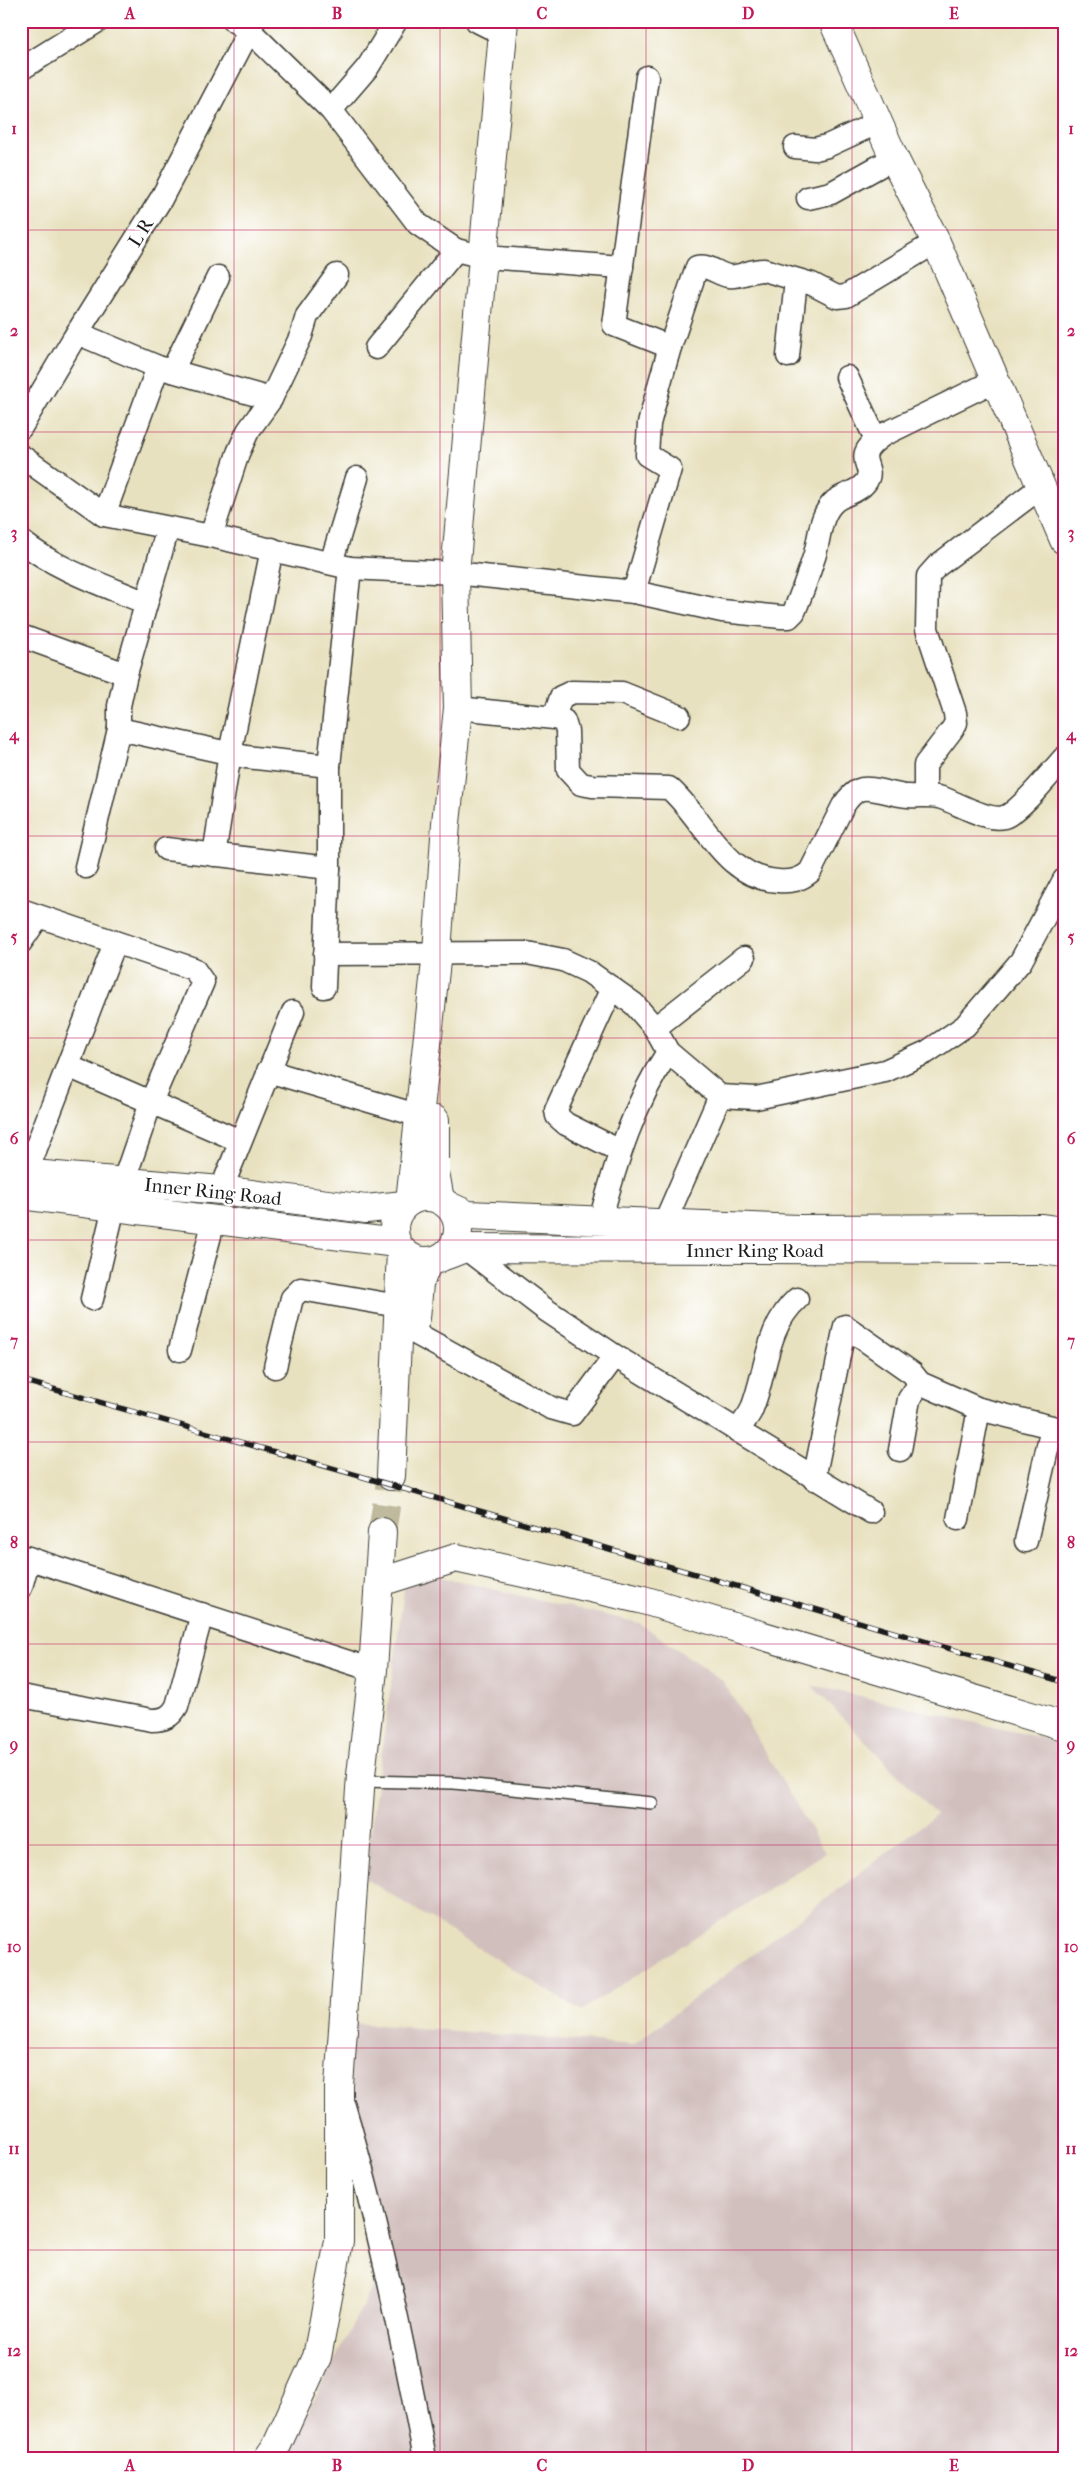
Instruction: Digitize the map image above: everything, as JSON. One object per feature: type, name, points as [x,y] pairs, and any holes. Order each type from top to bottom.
[{"type":"street","points":[[21,69],[98,21]]},
{"type":"street","points":[[331,110],[368,67],[396,21]]},
{"type":"street","points":[[436,962],[435,1172],[445,1203],[455,1215],[458,1237],[447,1255],[419,1284],[398,1474],[399,1247],[394,1224],[407,1203],[420,1116],[436,962],[458,708],[455,573],[503,28],[477,21]]},
{"type":"street","points":[[833,21],[894,158],[936,242],[1064,540]]},
{"type":"street","name":"L R","points":[[21,427],[161,199],[246,24],[331,110],[418,224],[456,250],[484,257],[622,267]]},
{"type":"street","points":[[647,77],[614,324],[670,347]]},
{"type":"street","points":[[795,147],[815,149],[827,146],[879,122]]},
{"type":"street","points":[[808,198],[831,193],[894,158]]},
{"type":"street","points":[[634,592],[670,469],[647,455],[649,424],[670,347],[693,275],[700,266],[730,276],[755,269],[812,284],[836,297],[846,296],[936,242]]},
{"type":"street","points":[[376,348],[456,250]]},
{"type":"street","points":[[212,536],[238,453],[248,431],[270,398],[301,336],[307,316],[337,274]]},
{"type":"street","points":[[104,515],[165,369],[218,277]]},
{"type":"street","points":[[788,356],[796,280]]},
{"type":"street","points":[[77,333],[165,369],[270,398]]},
{"type":"street","points":[[847,377],[876,440]]},
{"type":"street","points":[[21,456],[104,515],[212,536],[341,566],[455,573],[634,592],[722,611],[789,617],[794,612],[805,585],[822,519],[835,501],[866,482],[869,475],[864,455],[867,448],[876,440],[996,380]]},
{"type":"street","points":[[324,987],[329,868],[329,766],[341,566],[357,478]]},
{"type":"street","points":[[925,795],[925,765],[956,723],[956,713],[927,629],[928,576],[937,566],[1041,487]]},
{"type":"street","points":[[86,867],[119,729],[119,706],[126,674],[168,528]]},
{"type":"street","points":[[21,541],[60,566],[146,603]]},
{"type":"street","points":[[214,855],[230,754],[272,550]]},
{"type":"street","points":[[21,636],[126,674]]},
{"type":"street","points":[[554,718],[560,697],[572,692],[622,693],[679,716]]},
{"type":"street","points":[[458,708],[554,718],[564,721],[567,731],[568,770],[581,784],[669,788],[680,797],[720,850],[746,871],[771,881],[789,882],[801,879],[810,872],[836,817],[850,797],[859,789],[908,796],[925,795],[941,797],[991,817],[1004,817],[1016,810],[1064,758]]},
{"type":"street","points":[[119,729],[230,754],[329,766]]},
{"type":"street","points":[[166,849],[329,868]]},
{"type":"street","points":[[324,954],[436,962],[527,953],[563,960],[589,972],[634,1004],[655,1028],[668,1052],[720,1096],[756,1098],[885,1071],[927,1052],[965,1026],[1021,962],[1064,880]]},
{"type":"street","points":[[21,942],[30,914],[194,969],[203,982],[152,1102],[119,1195],[92,1299]]},
{"type":"street","points":[[23,1181],[115,943]]},
{"type":"street","points":[[655,1028],[744,958]]},
{"type":"street","points":[[612,988],[556,1110],[557,1116],[566,1124],[620,1151]]},
{"type":"street","points":[[221,1190],[293,1012]]},
{"type":"street","points":[[600,1221],[620,1151],[654,1074],[668,1052]]},
{"type":"street","points":[[68,1066],[240,1141]]},
{"type":"street","points":[[268,1071],[420,1116]]},
{"type":"street","points":[[664,1224],[720,1096]]},
{"type":"street","name":"Inner Ring Road","points":[[23,1181],[119,1195],[214,1220],[399,1247]]},
{"type":"street","name":"Inner Ring Road","points":[[119,1195],[221,1190],[366,1209],[407,1203]]},
{"type":"street","points":[[407,1203],[418,1197],[445,1203]]},
{"type":"street","name":"Inner Ring Road","points":[[445,1203],[468,1215],[664,1224],[800,1230],[1042,1228],[1064,1231]]},
{"type":"street","points":[[180,1350],[214,1220]]},
{"type":"street","points":[[399,1247],[418,1262],[447,1255],[546,1310],[615,1356],[871,1512]]},
{"type":"street","name":"Inner Ring Road","points":[[447,1255],[1041,1250],[1064,1253]]},
{"type":"street","points":[[275,1367],[292,1298],[301,1289],[398,1306]]},
{"type":"street","points":[[738,1430],[750,1411],[773,1333],[785,1309],[797,1298]]},
{"type":"street","points":[[814,1479],[845,1326],[912,1373],[920,1384],[978,1409],[1058,1429],[1026,1540]]},
{"type":"street","points":[[414,1333],[551,1408],[572,1414],[615,1356]]},
{"type":"street","points":[[900,1450],[909,1399],[920,1384]]},
{"type":"street","points":[[958,1519],[978,1409]]},
{"type":"street","points":[[268,2458],[277,2445],[317,2357],[339,2241],[339,2086],[361,1778],[390,1526],[390,1579],[361,1778]]},
{"type":"street","points":[[21,1587],[25,1557],[373,1670]]},
{"type":"street","points":[[390,1579],[456,1558],[640,1599],[1064,1726]]},
{"type":"street","points":[[21,1696],[152,1720],[166,1718],[177,1706],[202,1614]]},
{"type":"street","points":[[339,2086],[366,2180],[405,2355],[425,2458]]},
{"type":"lane","points":[[361,1778],[454,1783],[652,1803]]},
{"type":"shaded area","points":[[407,1569],[639,1623],[723,1681],[825,1853],[581,2011],[364,1878]]},
{"type":"shaded area","points":[[811,1685],[1064,1743],[1064,2458],[284,2458],[376,2280],[342,2022],[633,2045],[936,1815]]},
{"type":"tunnel","points":[[382,1532],[391,1476]]},
{"type":"railway","points":[[21,1380],[360,1476],[1064,1682]]}]
